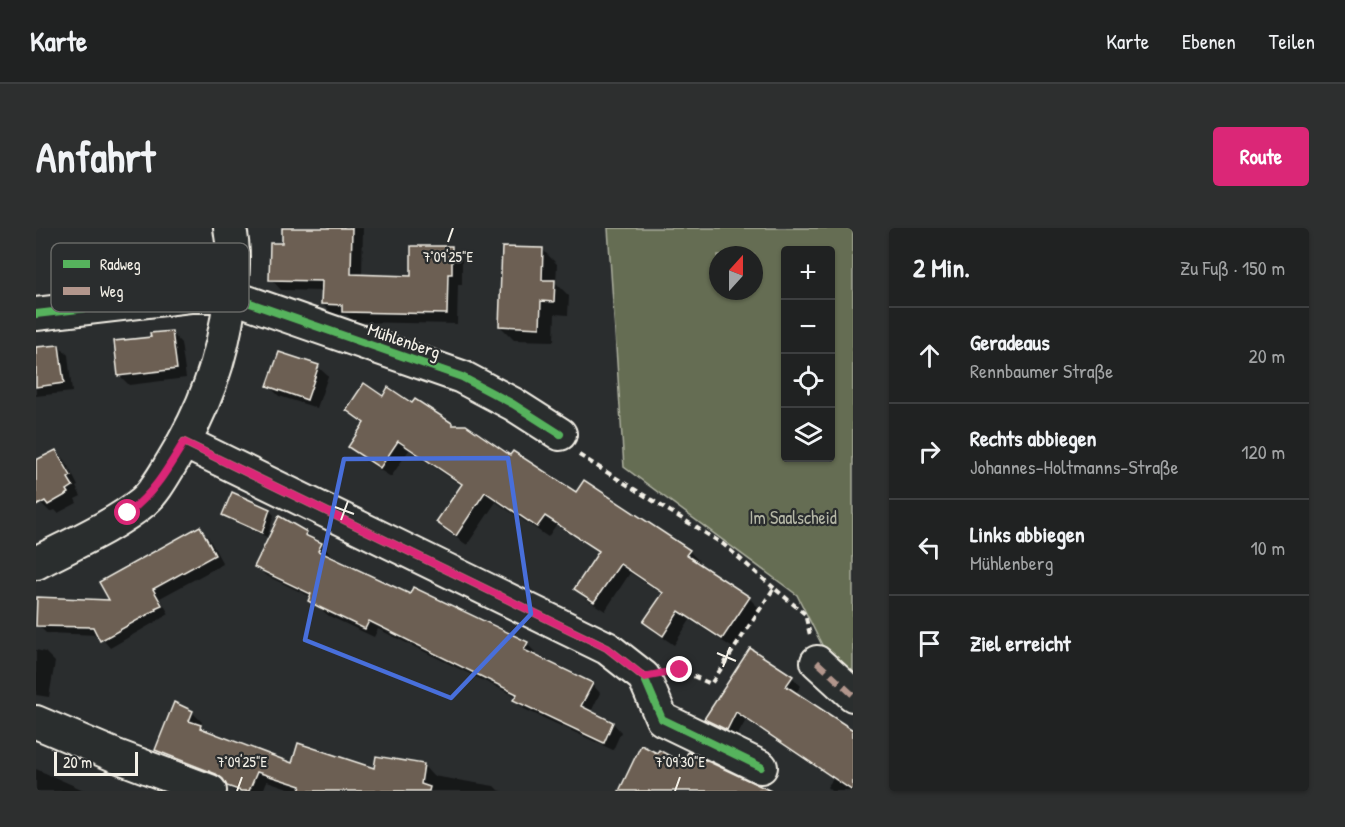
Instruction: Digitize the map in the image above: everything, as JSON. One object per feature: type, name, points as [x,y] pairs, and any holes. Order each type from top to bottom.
[{"type":"street","points":[[230,228],[232,243]]},
{"type":"street","name":"Mühlenberg","points":[[249,303],[462,378],[513,404],[560,434]]},
{"type":"street","name":"Mühlenberg","points":[[36,314],[53,312]]},
{"type":"street","points":[[36,563],[128,513],[145,500],[158,484],[184,442],[211,386],[226,331],[228,312]]},
{"type":"street","points":[[184,442],[607,648],[644,677],[662,719],[761,767]]},
{"type":"street","points":[[817,662],[853,695]]},
{"type":"street","points":[[36,722],[114,755],[210,791]]},
{"type":"path","points":[[560,434],[568,441],[575,453],[723,544],[805,614],[817,662]]},
{"type":"path","points":[[644,677],[680,670],[711,684],[774,588]]},
{"type":"highlighted area","points":[[508,458],[531,614],[451,698],[305,640],[344,459]]},
{"type":"green space","name":"Im Saalscheid","points":[[608,228],[853,228],[853,680],[826,653],[797,595],[624,467]]},
{"type":"building","points":[[282,228],[352,228],[351,274],[411,276],[411,246],[452,246],[452,274],[448,274],[447,314],[342,312],[342,305],[321,304],[322,281],[269,280],[270,243],[282,243]]},
{"type":"building","points":[[502,247],[543,248],[542,280],[555,280],[554,302],[541,301],[540,328],[499,326]]},
{"type":"building","points":[[172,331],[177,369],[118,376],[114,341],[151,337],[150,333]]},
{"type":"building","points":[[59,345],[64,383],[36,387],[36,347]]},
{"type":"building","points":[[279,352],[319,365],[307,400],[267,386]]},
{"type":"building","points":[[364,383],[383,396],[388,387],[412,403],[415,399],[452,425],[466,425],[510,455],[513,451],[576,492],[584,480],[690,550],[686,555],[750,597],[722,639],[679,611],[663,636],[643,622],[663,593],[620,564],[594,602],[574,589],[599,551],[545,516],[537,527],[485,492],[456,536],[436,522],[462,484],[398,441],[380,468],[348,447],[364,423],[346,410]]},
{"type":"building","points":[[56,450],[71,476],[68,478],[73,486],[67,490],[69,493],[48,505],[45,501],[36,506],[36,460]]},
{"type":"building","points":[[232,492],[270,509],[262,533],[222,515]]},
{"type":"building","points":[[279,516],[307,532],[305,535],[322,543],[318,551],[410,594],[413,587],[528,642],[524,650],[593,683],[581,706],[613,722],[604,743],[513,700],[517,694],[369,621],[365,629],[319,607],[308,601],[311,594],[254,567]]},
{"type":"building","points":[[200,526],[215,555],[153,589],[162,605],[155,608],[156,610],[100,641],[93,627],[36,626],[37,597],[109,600],[99,582]]},
{"type":"building","points":[[750,648],[793,676],[786,686],[853,730],[853,791],[736,712],[727,730],[704,719]]},
{"type":"building","points":[[174,702],[193,711],[189,721],[201,725],[200,728],[292,763],[298,743],[374,768],[376,756],[424,764],[421,784],[430,787],[429,791],[299,791],[301,786],[257,772],[249,791],[241,791],[227,786],[216,774],[155,750]]},
{"type":"building","points":[[641,745],[657,753],[659,750],[683,763],[688,752],[771,791],[619,791]]},
{"type":"marked path","points":[[817,662],[853,695]]},
{"type":"cycle path","points":[[249,303],[462,377],[513,404],[560,434]]},
{"type":"cycle path","points":[[36,314],[53,312]]},
{"type":"cycle path","points":[[184,442],[607,648],[644,677],[662,719],[761,767]]},
{"type":"route","points":[[128,513],[145,500],[158,484],[184,442],[607,648],[644,677],[680,670]]}]
